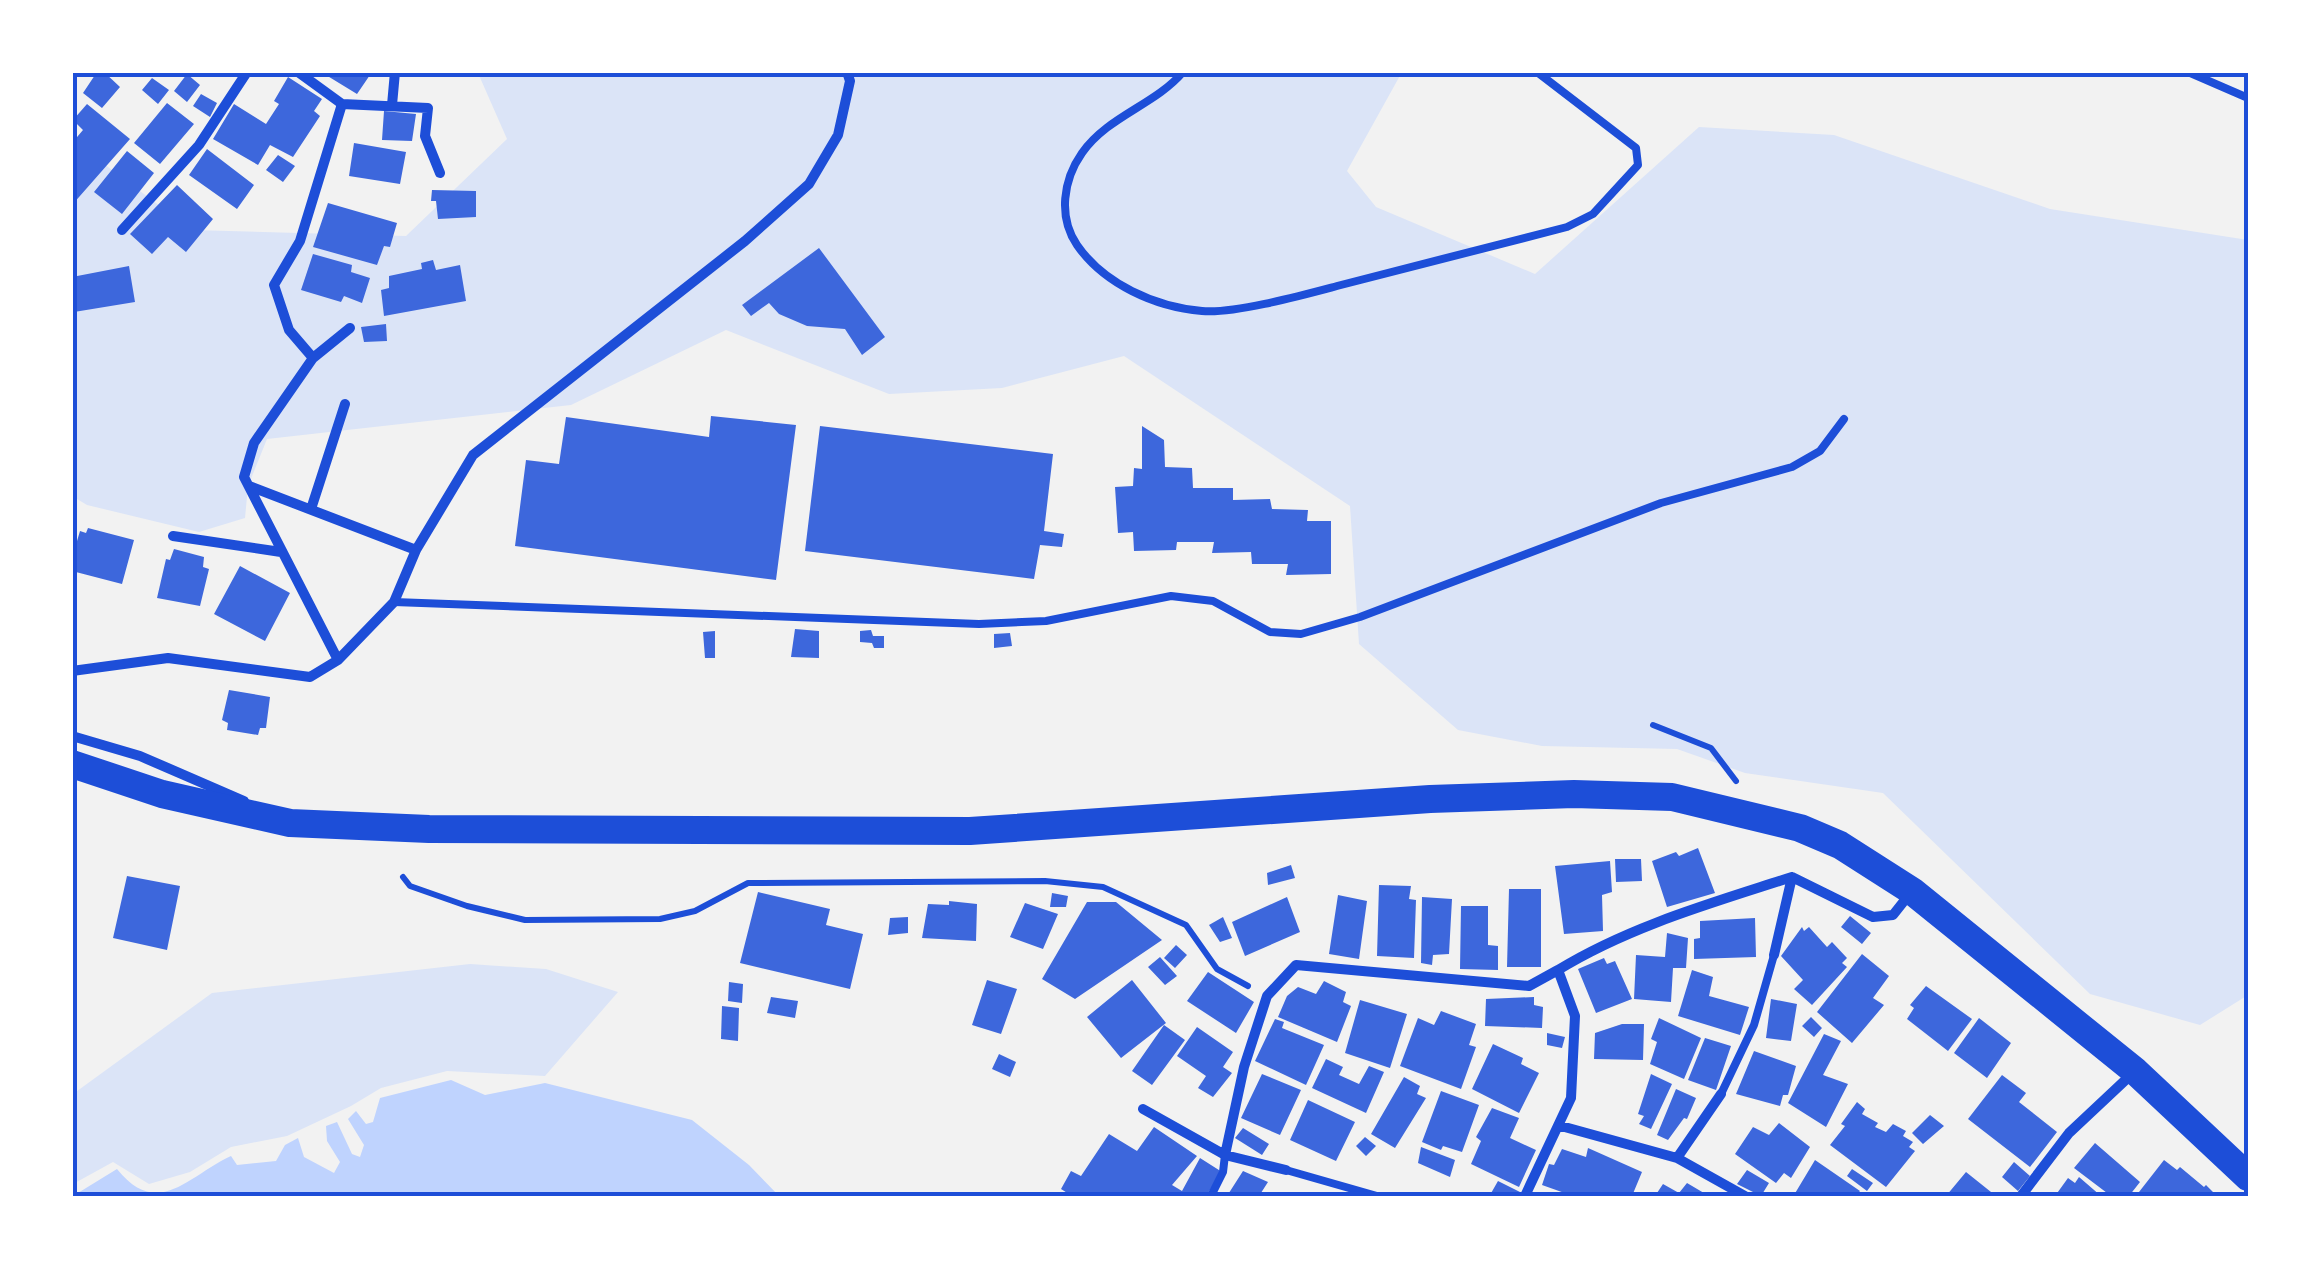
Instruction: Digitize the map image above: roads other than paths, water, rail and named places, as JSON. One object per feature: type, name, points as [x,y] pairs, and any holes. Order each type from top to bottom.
[{"type":"highway","points":[[72,764],[162,794],[290,823],[430,829],[970,831],[1412,800],[1574,794],[1672,797],[1800,828],[1840,845],[1912,891],[2135,1071],[2248,1177]]},
{"type":"street","points":[[122,230],[199,144],[247,72]]},
{"type":"street","points":[[298,72],[342,104],[428,108],[425,136],[440,173]]},
{"type":"street","points":[[392,105],[394,72]]},
{"type":"street","points":[[72,671],[168,658],[310,677],[338,660],[394,602],[416,550],[472,456],[746,241],[808,184],[838,135],[850,80],[847,72]]},
{"type":"street","points":[[313,358],[289,330],[274,286],[300,240],[342,104]]},
{"type":"street","points":[[338,660],[244,477],[254,444],[313,358],[350,328]]},
{"type":"street","points":[[310,509],[344,404]]},
{"type":"street","points":[[248,486],[416,550]]},
{"type":"street","points":[[173,536],[281,552]]},
{"type":"street","points":[[72,736],[140,756],[290,823]]},
{"type":"street","points":[[1774,955],[1792,877]]},
{"type":"street","points":[[1225,1155],[1244,1067],[1267,996],[1296,965],[1529,986],[1586,953],[1666,919],[1792,877],[1874,918],[1894,916],[1912,891]]},
{"type":"street","points":[[1525,1196],[1571,1098],[1576,1016],[1558,970]]},
{"type":"street","points":[[2021,1196],[2070,1133],[2135,1071]]},
{"type":"street","points":[[1677,1158],[1722,1094]]},
{"type":"street","points":[[1143,1109],[1225,1155],[1286,1170]]},
{"type":"street","points":[[1560,1126],[1677,1158],[1745,1196]]},
{"type":"lane","points":[[1184,72],[1173,85],[1102,131],[1080,154],[1062,200],[1070,234],[1088,261],[1122,286],[1161,302],[1204,312],[1287,299],[1566,228],[1593,214],[1638,166],[1636,148],[1537,72]]},
{"type":"lane","points":[[2188,72],[2248,98]]},
{"type":"lane","points":[[394,602],[979,624],[1046,621],[1171,596],[1213,601],[1270,632],[1302,634],[1360,617],[1661,503],[1792,467],[1820,450],[1844,419]]},
{"type":"lane","points":[[1722,1094],[1754,1025],[1774,955]]},
{"type":"lane","points":[[1211,1196],[1223,1172],[1225,1155]]},
{"type":"lane","points":[[1286,1170],[1377,1196]]},
{"type":"water","points":[[451,1080],[485,1095],[545,1083],[692,1120],[749,1165],[779,1196],[73,1196],[117,1169],[132,1184],[160,1193],[231,1156],[237,1165],[276,1161],[285,1145],[298,1138],[304,1157],[334,1173],[340,1162],[327,1141],[326,1126],[337,1122],[352,1154],[360,1157],[364,1145],[348,1119],[356,1111],[366,1124],[373,1122],[380,1098]]}]
